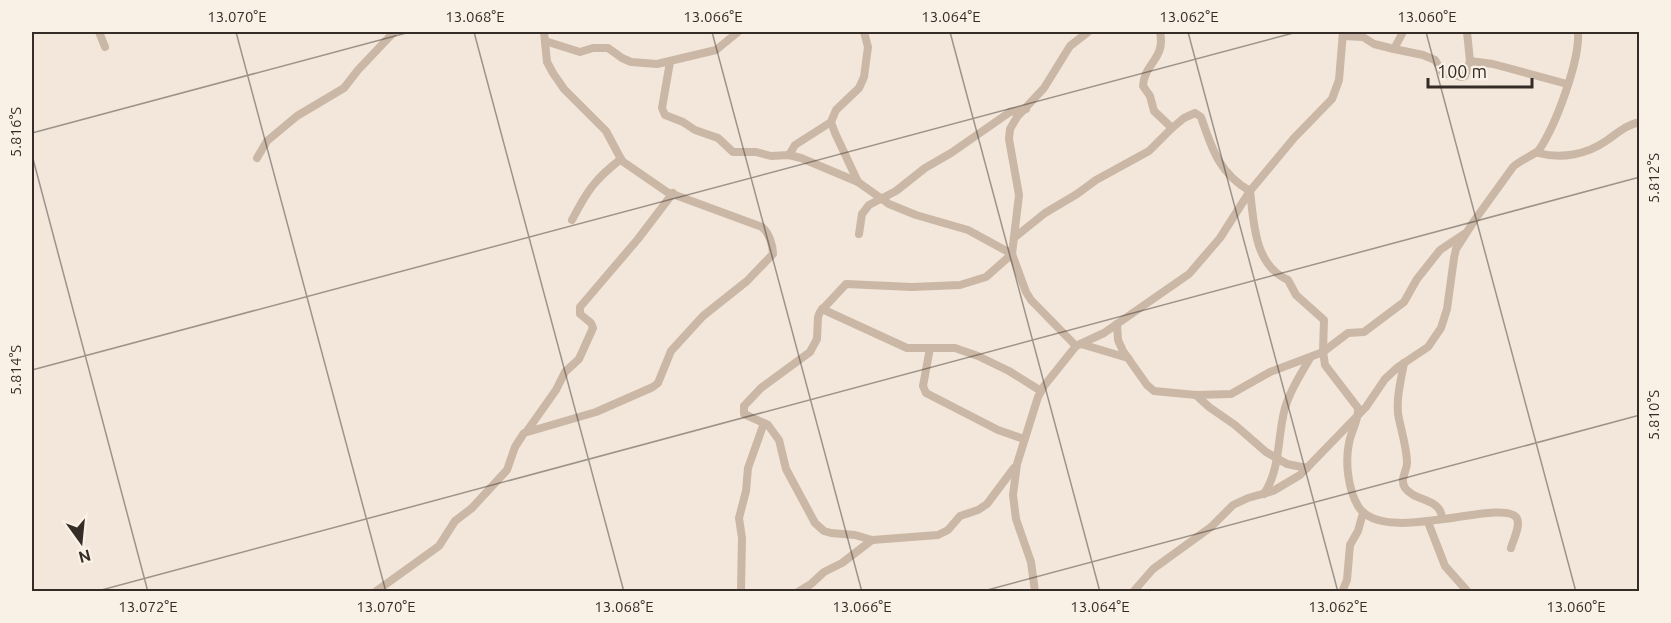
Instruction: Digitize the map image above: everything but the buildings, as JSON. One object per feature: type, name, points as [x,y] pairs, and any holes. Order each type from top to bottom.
[{"type":"street","points":[[99,32],[105,47]]},
{"type":"street","points":[[257,158],[267,141],[289,122],[313,105],[344,88],[394,32]]},
{"type":"street","points":[[527,431],[596,412],[653,387],[658,383],[671,351],[708,310],[747,281],[773,254],[774,248],[767,231],[762,227],[673,194],[656,185],[621,159],[606,131],[564,89],[553,73],[547,62],[544,32]]},
{"type":"street","points":[[544,41],[580,52],[593,48],[608,48],[631,62],[649,64],[670,62],[716,50],[738,32]]},
{"type":"street","points":[[789,155],[792,147],[831,122],[836,110],[859,88],[864,77],[868,47],[864,32]]},
{"type":"street","points":[[1088,32],[1070,46],[1044,88],[1017,117],[1009,134],[1019,195],[1012,254],[1031,300],[1079,345],[1128,358]]},
{"type":"street","points":[[1160,32],[1161,46],[1147,72],[1143,86],[1150,96],[1154,111],[1172,128]]},
{"type":"street","points":[[1394,49],[1403,32]]},
{"type":"street","points":[[1035,591],[1031,562],[1018,527],[1012,501],[1017,464],[1041,392],[1079,345],[1104,333],[1194,269],[1220,238],[1250,191],[1293,138],[1332,99],[1339,80],[1343,34],[1362,37],[1374,44],[1423,55],[1436,60],[1443,73],[1462,77],[1465,76],[1470,61],[1467,32]]},
{"type":"street","points":[[1538,153],[1553,124],[1567,84],[1578,43],[1578,32]]},
{"type":"street","points":[[1470,61],[1493,64],[1567,84]]},
{"type":"street","points":[[670,62],[663,102],[665,115],[716,138],[733,152],[756,152],[774,157],[789,155],[826,167],[858,182],[900,209],[968,231],[1012,254]]},
{"type":"street","points":[[859,234],[863,211],[867,206],[896,191],[925,168],[1010,112],[1026,109]]},
{"type":"street","points":[[1014,238],[1046,213],[1096,180],[1149,151],[1172,128],[1191,114],[1198,114],[1228,176],[1250,191],[1257,243],[1263,256],[1279,276],[1288,280],[1296,295],[1324,320],[1323,352],[1328,370],[1358,408],[1358,416],[1349,443],[1348,474],[1354,499],[1363,513],[1371,518],[1401,523],[1500,513],[1515,515],[1518,525],[1511,548]]},
{"type":"street","points":[[831,122],[858,182]]},
{"type":"street","points":[[1133,591],[1153,569],[1211,527],[1233,505],[1278,489],[1308,468],[1370,403],[1380,384],[1404,363],[1428,347],[1441,328],[1450,295],[1454,258],[1468,231],[1520,160],[1538,153],[1552,157],[1578,154],[1601,144],[1625,126],[1640,122]]},
{"type":"street","points":[[572,220],[593,182],[621,159]]},
{"type":"street","points":[[375,591],[439,546],[455,521],[472,508],[507,470],[520,438],[556,390],[565,372],[579,359],[593,328],[591,323],[580,314],[580,307],[673,194]]},
{"type":"street","points":[[1117,324],[1120,346],[1147,385],[1154,391],[1196,395],[1231,394],[1270,372],[1323,352],[1348,333],[1364,332],[1407,299],[1417,279],[1440,250],[1468,231]]},
{"type":"street","points":[[1012,254],[986,277],[960,285],[912,287],[846,284],[822,309],[818,317],[817,339],[810,352],[761,388],[744,406],[744,414],[764,423],[772,430],[779,440],[786,469],[815,523],[831,533],[855,535],[872,540],[938,535],[948,530],[960,516],[978,510],[987,504],[1017,464]]},
{"type":"street","points":[[822,309],[907,348],[955,348],[978,356],[1009,371],[1041,392]]},
{"type":"street","points":[[930,348],[923,386],[926,393],[998,430],[1024,440]]},
{"type":"street","points":[[1264,494],[1272,478],[1286,404],[1310,358]]},
{"type":"street","points":[[1404,363],[1398,408],[1407,463],[1403,485],[1412,494],[1431,502],[1439,509],[1442,519]]},
{"type":"street","points":[[1196,395],[1276,458],[1287,464],[1308,468]]},
{"type":"street","points":[[741,591],[742,538],[739,518],[746,491],[748,468],[764,423]]},
{"type":"street","points":[[1342,591],[1347,580],[1350,545],[1358,531],[1363,513]]},
{"type":"street","points":[[1428,522],[1445,566],[1468,591]]},
{"type":"street","points":[[798,591],[815,581],[824,572],[842,563],[872,540]]}]
